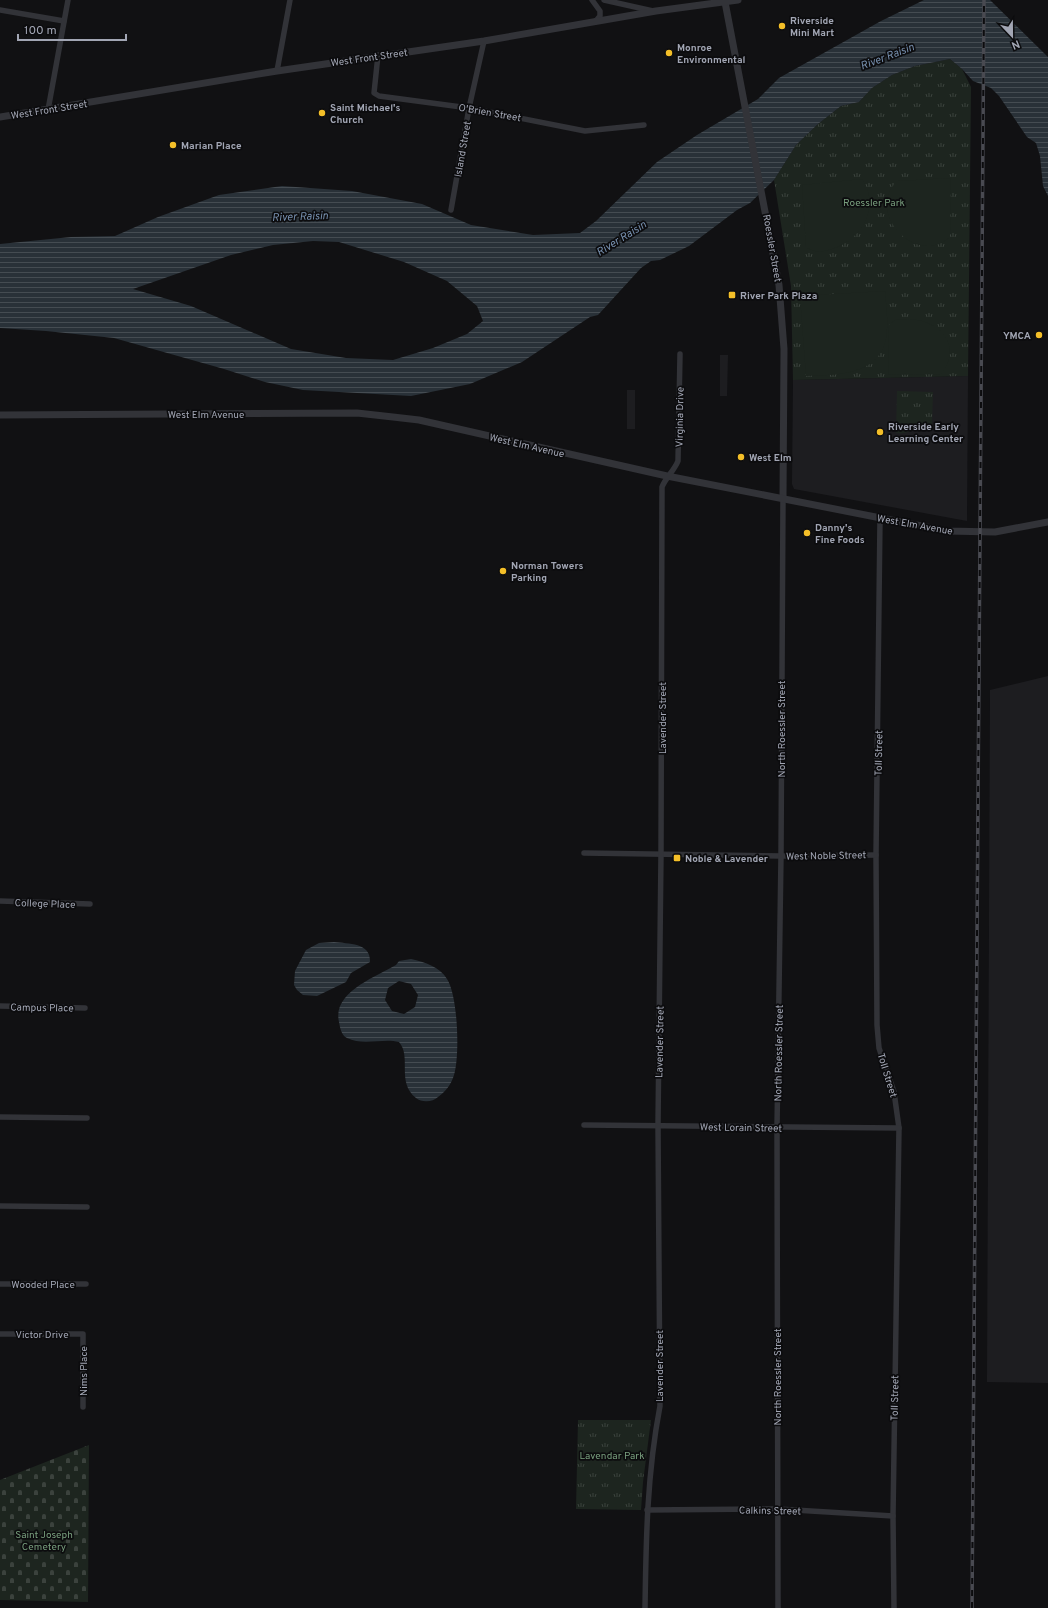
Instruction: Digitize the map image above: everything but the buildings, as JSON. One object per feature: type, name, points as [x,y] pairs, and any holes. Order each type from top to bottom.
[{"type":"street","points":[[48,110],[68,0]]},
{"type":"street","points":[[276,71],[290,0]]},
{"type":"street","points":[[592,0],[600,11],[600,16],[595,22]]},
{"type":"street","points":[[606,0],[656,11]]},
{"type":"street","name":"West Front Street","points":[[0,117],[276,71],[378,55],[484,41],[656,11],[738,0]]},
{"type":"street","name":"Roessler Street","points":[[726,1],[779,285],[784,349],[782,498]]},
{"type":"street","points":[[0,10],[64,21]]},
{"type":"street","name":"Island Street","points":[[451,210],[469,108],[484,41]]},
{"type":"street","name":"O'Brien Street","points":[[378,55],[374,93],[379,96],[469,108],[585,131],[644,125]]},
{"type":"street","name":"Virginia Drive","points":[[667,476],[676,467],[679,455],[680,354]]},
{"type":"street","name":"West Elm Avenue","points":[[0,415],[357,413],[419,420],[667,476],[947,531],[995,532],[1048,522]]},
{"type":"street","name":"Lavender Street","points":[[645,1608],[647,1510],[654,1440],[660,1406],[658,1125],[661,854],[662,487],[667,476]]},
{"type":"street","name":"North Roessler Street","points":[[778,1608],[777,1128],[781,856],[782,498]]},
{"type":"street","name":"Toll Street","points":[[880,519],[876,855],[879,1048],[894,1092],[899,1128],[893,1516],[894,1608]]},
{"type":"street","name":"West Noble Street","points":[[584,853],[781,856],[876,855]]},
{"type":"street","name":"College Place","points":[[0,901],[90,904]]},
{"type":"street","name":"Campus Place","points":[[0,1006],[84,1008]]},
{"type":"street","points":[[0,1117],[87,1118]]},
{"type":"street","name":"West Lorain Street","points":[[584,1125],[899,1128]]},
{"type":"street","points":[[0,1206],[87,1207]]},
{"type":"street","name":"Wooded Place","points":[[0,1284],[86,1284]]},
{"type":"street","name":"Victor Drive","points":[[0,1334],[83,1334]]},
{"type":"street","name":"Nims Place","points":[[83,1334],[83,1407]]},
{"type":"street","name":"Calkins Street","points":[[647,1510],[778,1509],[893,1516]]},
{"type":"shaded area","points":[[720,355],[728,355],[727,396],[720,396]]},
{"type":"shaded area","name":"Riverside Early Learning Center","points":[[968,376],[967,521],[794,489],[792,484],[793,380]]},
{"type":"shaded area","points":[[627,390],[635,390],[635,429],[627,429]]},
{"type":"shaded area","points":[[1048,676],[1048,1383],[987,1382],[990,690]]},
{"type":"green space","name":"Roessler Park","points":[[950,59],[962,69],[971,87],[968,376],[793,380],[791,286],[774,180],[796,145],[818,124],[841,106],[859,102],[872,88],[892,75],[915,66]]},
{"type":"green space","points":[[951,178],[950,237],[936,245],[922,246],[909,240],[898,231],[890,219],[887,206],[889,192],[898,181]]},
{"type":"green space","points":[[862,179],[870,200],[869,211],[860,230],[843,245],[832,249],[819,251],[806,247],[802,185]]},
{"type":"green space","points":[[885,291],[887,333],[884,346],[879,356],[871,363],[851,372],[806,376],[800,296]]},
{"type":"green space","points":[[910,319],[931,325],[939,330],[945,337],[949,345],[950,354],[947,364],[941,374],[888,375],[889,325],[895,320]]},
{"type":"green space","points":[[897,391],[933,392],[932,424],[922,424],[922,429],[896,433]]},
{"type":"green space","name":"Lavendar Park","points":[[578,1420],[651,1420],[641,1510],[576,1509]]},
{"type":"green space","points":[[587,1438],[599,1438],[599,1464],[587,1464]]},
{"type":"green space","name":"Saint Joseph Cemetery","points":[[89,1445],[88,1602],[0,1600],[0,1480]]},
{"type":"water","name":"River Raisin","points":[[924,0],[990,0],[1048,57],[1048,196],[1043,186],[1040,156],[1036,143],[1027,137],[999,96],[991,88],[973,81],[950,59],[915,66],[892,75],[872,88],[859,102],[841,106],[818,124],[796,145],[774,180],[750,203],[737,210],[689,246],[660,260],[651,261],[641,268],[598,315],[590,317],[522,362],[470,384],[411,396],[303,390],[265,382],[114,338],[0,328],[0,244],[71,237],[115,236],[158,217],[219,195],[282,186],[352,191],[422,204],[471,225],[533,235],[580,233],[596,221],[657,162],[697,135],[758,99],[779,78],[881,21]],"holes":[[[313,241],[339,242],[404,262],[447,281],[477,306],[483,321],[467,334],[433,348],[393,360],[346,358],[291,349],[191,306],[133,289],[231,255],[273,245]]]},
{"type":"water","points":[[334,942],[363,947],[369,955],[370,962],[351,973],[346,982],[317,996],[303,995],[294,985],[295,971],[306,950],[319,943]]},
{"type":"water","points":[[411,959],[427,963],[436,968],[447,979],[454,998],[457,1026],[457,1054],[454,1075],[446,1090],[436,1099],[430,1101],[418,1100],[410,1092],[405,1077],[403,1048],[399,1042],[366,1042],[347,1038],[342,1033],[339,1022],[339,1011],[342,1002],[349,994],[367,980],[396,965],[399,961]],"holes":[[[399,981],[411,984],[418,995],[415,1007],[404,1014],[392,1011],[385,1000],[388,988]]]},
{"type":"railway","points":[[972,1608],[984,0]]},
{"type":"place","name":"Riverside Mini Mart","points":[[782,26]]},
{"type":"place","name":"Monroe Environmental","points":[[669,53]]},
{"type":"place","name":"Saint Michael's Church","points":[[322,113]]},
{"type":"place","name":"Marian Place","points":[[173,145]]},
{"type":"place","name":"River Park Plaza","points":[[732,295]]},
{"type":"place","name":"YMCA","points":[[1039,335]]},
{"type":"place","name":"Riverside Early Learning Center","points":[[880,432]]},
{"type":"place","name":"West Elm","points":[[741,457]]},
{"type":"place","name":"Danny's Fine Foods","points":[[807,533]]},
{"type":"place","name":"Norman Towers Parking","points":[[503,571]]},
{"type":"place","name":"Noble & Lavender","points":[[677,858]]}]
